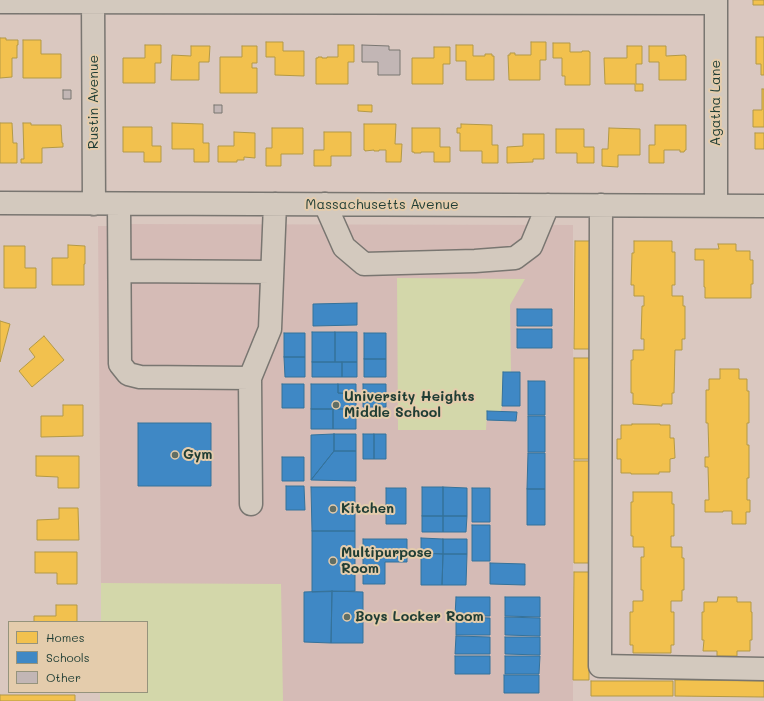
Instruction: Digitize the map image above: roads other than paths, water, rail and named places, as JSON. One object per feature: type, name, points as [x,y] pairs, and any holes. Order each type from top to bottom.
[{"type":"street","name":"Rustin Avenue","points":[[94,1],[94,204]]},
{"type":"street","points":[[0,2],[716,2]]},
{"type":"street","name":"Agatha Lane","points":[[716,2],[716,206]]},
{"type":"street","name":"Massachusetts Avenue","points":[[0,203],[764,206]]},
{"type":"street","points":[[119,204],[120,364],[128,374],[140,377],[250,378]]},
{"type":"street","points":[[251,504],[250,378],[270,329],[275,204]]},
{"type":"street","points":[[325,204],[344,247],[364,264],[475,261],[515,258],[531,246],[548,205]]},
{"type":"street","points":[[601,205],[600,666],[764,669]]},
{"type":"street","points":[[120,271],[272,272]]},
{"type":"place","name":"University Heights Middle School","points":[[336,405]]},
{"type":"place","name":"Gym","points":[[175,455]]},
{"type":"place","name":"Kitchen","points":[[333,509]]},
{"type":"place","name":"Multipurpose Room","points":[[333,561]]},
{"type":"place","name":"Boys Locker Room","points":[[347,617]]}]
